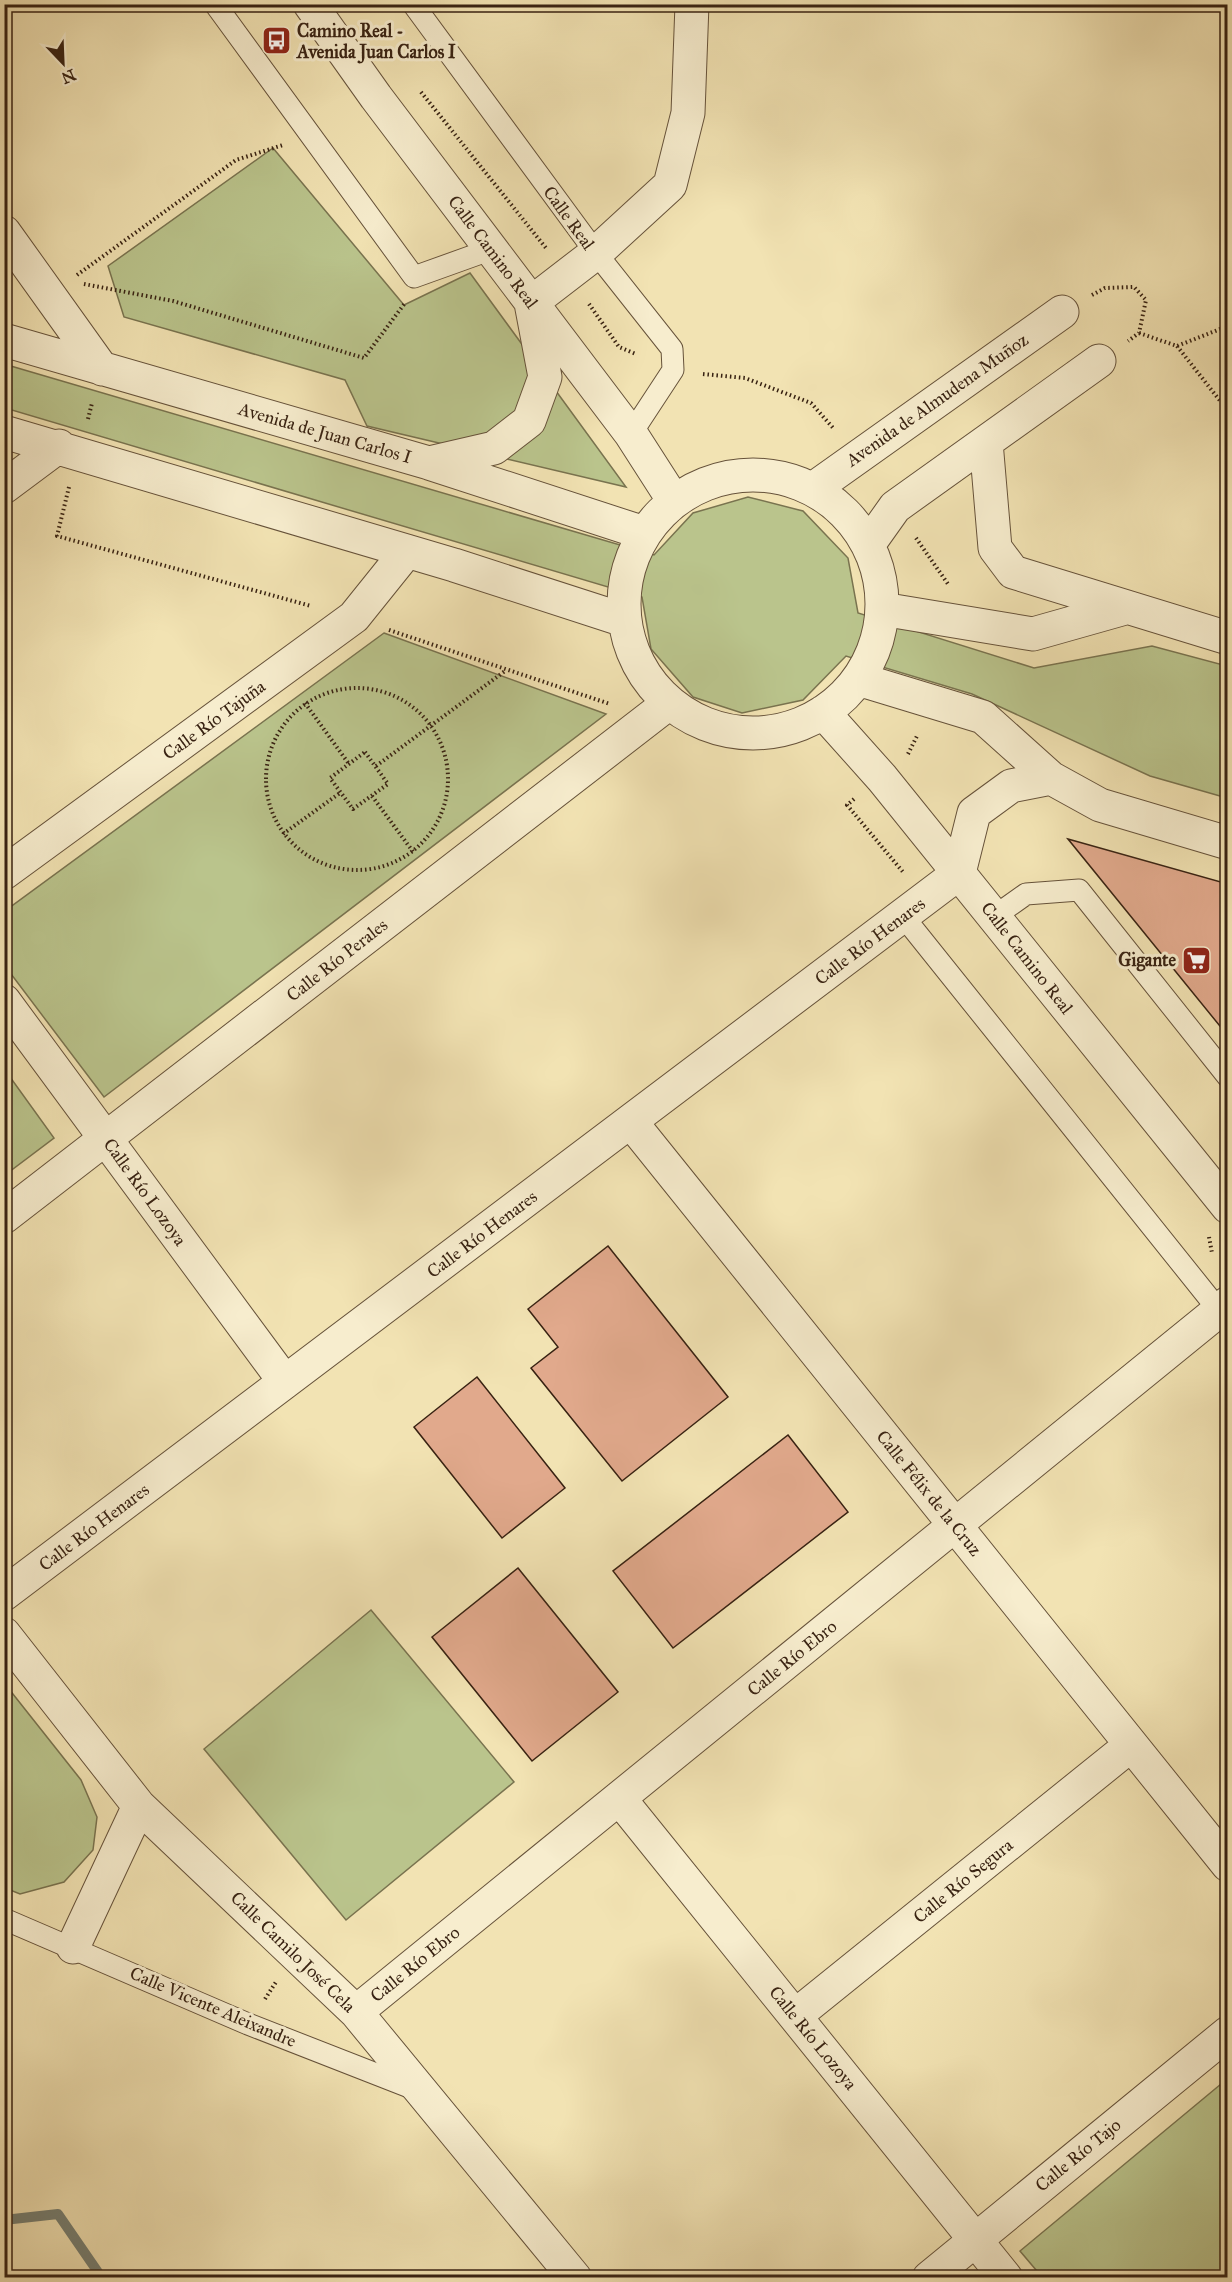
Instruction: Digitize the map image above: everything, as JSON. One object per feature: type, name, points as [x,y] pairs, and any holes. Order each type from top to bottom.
[{"type":"street","name":"Calle Camino Real","points":[[310,4],[631,435],[674,501]]},
{"type":"street","points":[[429,463],[494,448],[529,421],[545,377],[531,303],[596,253],[670,185],[688,113],[692,4]]},
{"type":"street","points":[[4,232],[102,369]]},
{"type":"street","name":"Avenida de Almudena Muñoz","points":[[813,489],[1062,312]]},
{"type":"street","name":"Avenida de Juan Carlos I","points":[[4,340],[429,463],[644,534]]},
{"type":"street","points":[[868,545],[895,507],[1099,361]]},
{"type":"street","points":[[4,432],[59,446],[407,551],[624,620]]},
{"type":"street","points":[[986,442],[995,548],[1013,572],[1227,638]]},
{"type":"street","points":[[4,487],[59,446]]},
{"type":"street","points":[[741,475],[778,477],[813,489],[835,504],[854,523],[868,545],[876,565],[882,609],[875,646],[858,679],[824,712],[786,729],[745,733],[704,724],[669,704],[647,680],[637,661],[624,620],[626,575],[644,534],[674,501],[706,483],[741,475]]},
{"type":"street","name":"Calle Río Tajuña","points":[[4,873],[354,617],[407,551]]},
{"type":"street","points":[[882,609],[1033,634],[1125,608]]},
{"type":"street","points":[[858,679],[983,717],[1051,778],[1100,806],[1227,843]]},
{"type":"street","name":"Calle Río Perales","points":[[4,1217],[669,704]]},
{"type":"street","name":"Calle Camino Real","points":[[824,712],[882,778],[995,916],[1227,1207]]},
{"type":"street","points":[[959,873],[974,813],[1011,786],[1051,778]]},
{"type":"street","name":"Calle Río Henares","points":[[4,1594],[959,873]]},
{"type":"street","name":"Calle Río Lozoya","points":[[4,1001],[285,1382]]},
{"type":"street","name":"Calle Félix de la Cruz","points":[[631,1122],[1227,1865]]},
{"type":"street","name":"Calle Río Ebro","points":[[356,2012],[955,1525],[1224,1312]]},
{"type":"street","name":"Calle Camilo José Cela","points":[[4,1634],[139,1806],[356,2012],[575,2277]]},
{"type":"street","name":"Calle Río Segura","points":[[795,2016],[1131,1745]]},
{"type":"street","name":"Calle Río Lozoya","points":[[619,1798],[1006,2277]]},
{"type":"street","points":[[73,1947],[139,1806]]},
{"type":"street","name":"Calle Río Tajo","points":[[929,2277],[1227,2033]]},
{"type":"lane","points":[[215,4],[414,277],[492,249]]},
{"type":"lane","name":"Calle Real","points":[[412,4],[596,253],[672,349],[673,370],[631,435]]},
{"type":"lane","points":[[995,916],[1026,894],[1079,890],[1227,1077]]},
{"type":"lane","points":[[903,916],[1224,1312]]},
{"type":"lane","name":"Calle Vicente Aleixandre","points":[[4,1919],[248,2024],[423,2092]]},
{"type":"path","points":[[80,283],[173,301],[364,358],[404,305],[414,277]]},
{"type":"path","points":[[1062,312],[1105,288],[1134,288],[1146,300],[1139,333],[1099,361]]},
{"type":"path","points":[[1176,346],[1227,326]]},
{"type":"path","points":[[1139,333],[1176,346],[1221,402],[1227,404]]},
{"type":"path","points":[[375,766],[506,671]]},
{"type":"path","points":[[373,689],[406,701],[432,725],[447,758],[448,792],[437,826],[413,852],[380,868],[344,871],[310,859],[283,834],[267,801],[266,764],[279,730],[305,703],[338,690],[373,689]]},
{"type":"path","points":[[300,697],[349,764]]},
{"type":"path","points":[[365,752],[375,766],[388,784],[353,810],[330,778],[365,752]]},
{"type":"path","points":[[283,834],[340,793]]},
{"type":"path","points":[[248,2024],[294,1954]]},
{"type":"green space","points":[[273,148],[404,305],[470,273],[626,487],[367,426],[345,380],[124,317],[108,266]]},
{"type":"green space","points":[[4,364],[654,555],[693,513],[748,497],[803,511],[848,558],[858,613],[1034,668],[1152,646],[1227,666],[1227,798],[1150,776],[972,694],[846,656],[803,700],[742,713],[693,697],[651,649],[642,597],[5,408]]},
{"type":"green space","points":[[384,633],[606,714],[104,1097],[5,966],[5,911]]},
{"type":"green space","points":[[5,1070],[54,1138],[4,1175]]},
{"type":"green space","points":[[371,1610],[514,1782],[346,1920],[204,1749]]},
{"type":"green space","points":[[5,1684],[81,1780],[97,1817],[93,1850],[64,1882],[20,1894],[5,1888]]},
{"type":"green space","points":[[1227,2079],[1227,2277],[1042,2277],[1020,2251]]},
{"type":"building","name":"Gigante","points":[[1068,839],[1228,884],[1228,1036]]},
{"type":"building","points":[[608,1246],[728,1397],[622,1481],[531,1368],[558,1347],[528,1309]]},
{"type":"building","points":[[477,1377],[565,1488],[502,1538],[414,1427]]},
{"type":"building","points":[[788,1435],[848,1512],[673,1648],[613,1571]]},
{"type":"building","points":[[518,1568],[618,1692],[532,1761],[432,1637]]},
{"type":"waterway","points":[[4,2220],[58,2214],[102,2278]]},
{"type":"place","name":"Camino Real - Avenida Juan Carlos I","points":[[276,41]]},
{"type":"place","name":"Gigante","points":[[1197,960]]}]
